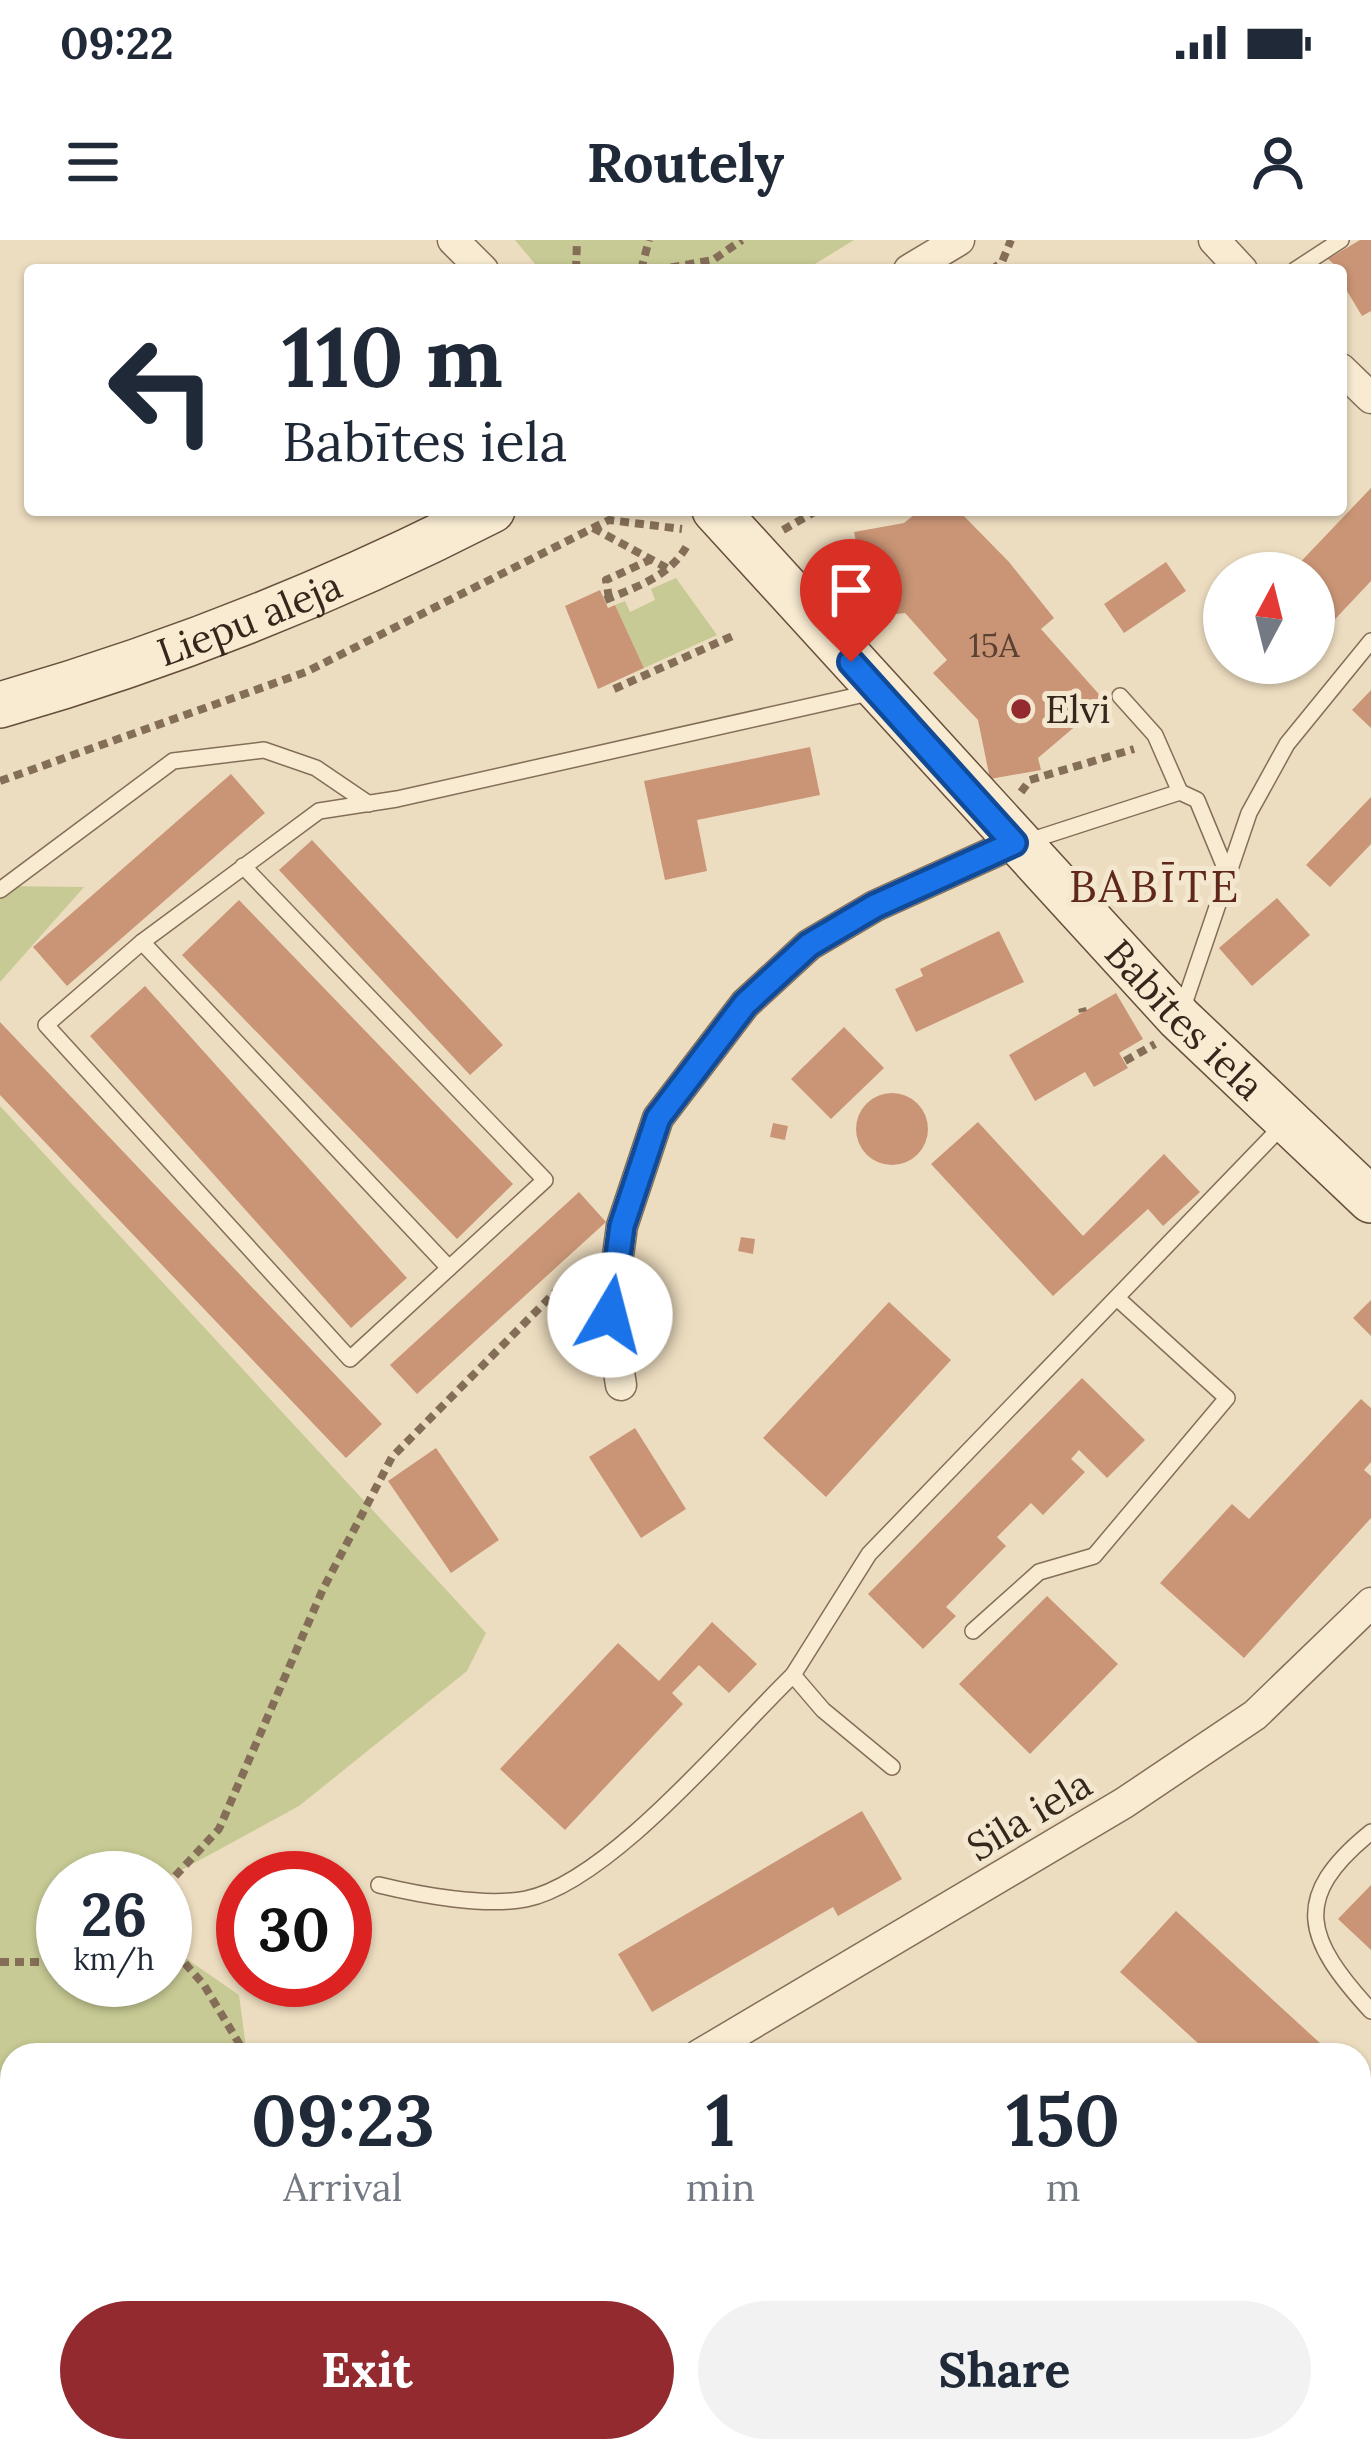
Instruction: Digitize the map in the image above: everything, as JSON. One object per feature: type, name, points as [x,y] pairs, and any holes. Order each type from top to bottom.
[{"type":"street","points":[[452,240],[477,264]]},
{"type":"street","points":[[919,264],[959,240]]},
{"type":"street","points":[[1214,240],[1236,264]]},
{"type":"street","points":[[1347,374],[1371,398]]},
{"type":"street","name":"Liepu aleja","points":[[0,705],[197,641],[389,561],[480,516]]},
{"type":"street","name":"Babītes iela","points":[[705,519],[1011,825],[1179,1018],[1371,1200]]},
{"type":"street","points":[[621,1385],[610,1315],[622,1226],[658,1118],[745,1004],[809,945],[1011,825]]},
{"type":"street","name":"Sila iela","points":[[719,2043],[1180,1766],[1255,1715],[1371,1603]]},
{"type":"lane","points":[[1304,264],[1341,240]]},
{"type":"lane","points":[[1179,1018],[1249,813],[1287,744],[1371,641]]},
{"type":"lane","points":[[243,866],[545,1180],[350,1359],[46,1025],[142,942],[243,866],[319,811],[369,804],[878,691]]},
{"type":"lane","points":[[1120,696],[1155,736],[1180,792],[1197,800],[1228,875]]},
{"type":"lane","points":[[0,890],[173,761],[265,750],[316,768],[369,804]]},
{"type":"lane","points":[[1011,825],[1044,839],[1180,792]]},
{"type":"lane","points":[[142,942],[449,1268]]},
{"type":"lane","points":[[379,1885],[427,1897],[526,1899],[598,1866],[793,1675],[869,1554],[1288,1121]]},
{"type":"lane","points":[[973,1631],[1039,1572],[1094,1556],[1227,1398],[1117,1298]]},
{"type":"lane","points":[[793,1675],[823,1710],[892,1767]]},
{"type":"lane","points":[[1371,1832],[1330,1865],[1314,1904],[1327,1963],[1371,2012]]},
{"type":"path","points":[[690,264],[712,260],[742,240]]},
{"type":"path","points":[[770,537],[807,516]]},
{"type":"path","points":[[0,782],[306,672],[592,527],[632,520],[673,530],[705,519]]},
{"type":"path","points":[[651,560],[606,580],[607,599],[676,564],[705,519]]},
{"type":"path","points":[[592,527],[667,568]]},
{"type":"path","points":[[614,689],[737,634]]},
{"type":"path","points":[[1011,825],[1030,780],[1132,751],[1155,736]]},
{"type":"path","points":[[192,1858],[219,1829],[323,1589],[392,1457],[622,1226]]},
{"type":"path","points":[[0,1962],[36,1962]]},
{"type":"path","points":[[192,1971],[239,2043]]},
{"type":"green space","points":[[515,240],[854,240],[815,264],[535,264]]},
{"type":"green space","points":[[676,578],[717,635],[644,668],[615,605],[625,601],[630,612],[655,600],[651,589]]},
{"type":"green space","points":[[0,886],[84,887],[0,982]]},
{"type":"green space","points":[[0,1106],[486,1633],[467,1671],[299,1806],[192,1864],[192,1851],[36,1851],[36,2007],[192,2007],[192,1963],[216,1979],[216,2007],[241,2007],[245,2043],[0,2043]]},
{"type":"building","points":[[1360,240],[1371,240],[1371,311],[1362,316],[1347,291],[1347,264],[1328,259]]},
{"type":"building","points":[[1371,488],[1371,581],[1335,619],[1335,552],[1310,552]]},
{"type":"building","points":[[913,516],[964,516],[1054,618],[1041,629],[1105,701],[1038,758],[1041,770],[990,779],[978,720],[933,673],[947,660],[905,613],[871,617],[854,532],[904,523]]},
{"type":"building","points":[[1166,562],[1186,591],[1124,633],[1104,604]]},
{"type":"building","points":[[600,590],[608,608],[615,605],[644,668],[598,689],[565,606]]},
{"type":"building","points":[[1371,690],[1371,728],[1352,710]]},
{"type":"building","points":[[810,747],[820,795],[697,820],[707,871],[665,880],[644,781]]},
{"type":"building","points":[[231,774],[265,813],[67,986],[33,947]]},
{"type":"building","points":[[1371,797],[1371,844],[1330,887],[1306,865]]},
{"type":"building","points":[[312,840],[503,1045],[470,1075],[279,870]]},
{"type":"building","points":[[1277,898],[1310,935],[1252,986],[1219,948]]},
{"type":"building","points":[[239,900],[513,1184],[457,1239],[182,955]]},
{"type":"building","points":[[999,931],[1024,982],[916,1032],[895,989],[923,976],[920,969]]},
{"type":"building","points":[[145,986],[407,1278],[351,1328],[90,1036]]},
{"type":"building","points":[[1116,993],[1143,1039],[1119,1053],[1128,1068],[1094,1087],[1085,1072],[1035,1101],[1009,1055]]},
{"type":"building","points":[[0,1022],[382,1424],[346,1458],[0,1095]]},
{"type":"building","points":[[844,1027],[884,1068],[831,1119],[791,1079]]},
{"type":"building","points":[[892,1093],[917,1104],[928,1129],[917,1154],[892,1165],[867,1154],[856,1129],[867,1104]]},
{"type":"building","points":[[978,1122],[1083,1236],[1164,1154],[1200,1192],[1163,1226],[1148,1209],[1053,1296],[931,1164]]},
{"type":"building","points":[[773,1123],[788,1126],[785,1140],[770,1137]]},
{"type":"building","points":[[579,1192],[606,1222],[417,1394],[390,1365]]},
{"type":"building","points":[[741,1237],[755,1239],[753,1254],[738,1251]]},
{"type":"building","points":[[1371,1300],[1371,1336],[1353,1318]]},
{"type":"building","points":[[889,1302],[951,1360],[826,1497],[763,1438]]},
{"type":"building","points":[[1082,1378],[1145,1440],[1107,1478],[1079,1450],[1071,1459],[1085,1472],[1043,1515],[1031,1503],[997,1537],[1006,1546],[946,1607],[956,1616],[923,1649],[868,1594]]},
{"type":"building","points":[[1361,1399],[1371,1408],[1371,1462],[1364,1470],[1371,1476],[1371,1518],[1244,1658],[1160,1583],[1232,1504],[1249,1519]]},
{"type":"building","points":[[635,1428],[686,1509],[641,1538],[589,1457]]},
{"type":"building","points":[[436,1448],[499,1540],[451,1573],[388,1481]]},
{"type":"building","points":[[1047,1596],[1118,1664],[1030,1754],[959,1684]]},
{"type":"building","points":[[712,1622],[757,1664],[729,1693],[699,1665],[672,1693],[683,1704],[565,1830],[500,1769],[618,1643],[659,1681]]},
{"type":"building","points":[[862,1811],[902,1879],[838,1916],[833,1907],[652,2012],[618,1954]]},
{"type":"building","points":[[1371,1885],[1371,1950],[1338,1919]]},
{"type":"building","points":[[1176,1911],[1320,2043],[1198,2043],[1120,1972]]},
{"type":"place","name":"Elvi","points":[[1021,709]]},
{"type":"district","name":"BABĪTE","points":[[1155,885]]},
{"type":"route","points":[[610,1315],[622,1226],[658,1118],[745,1004],[809,945],[875,906],[1014,843],[851,662]]}]
